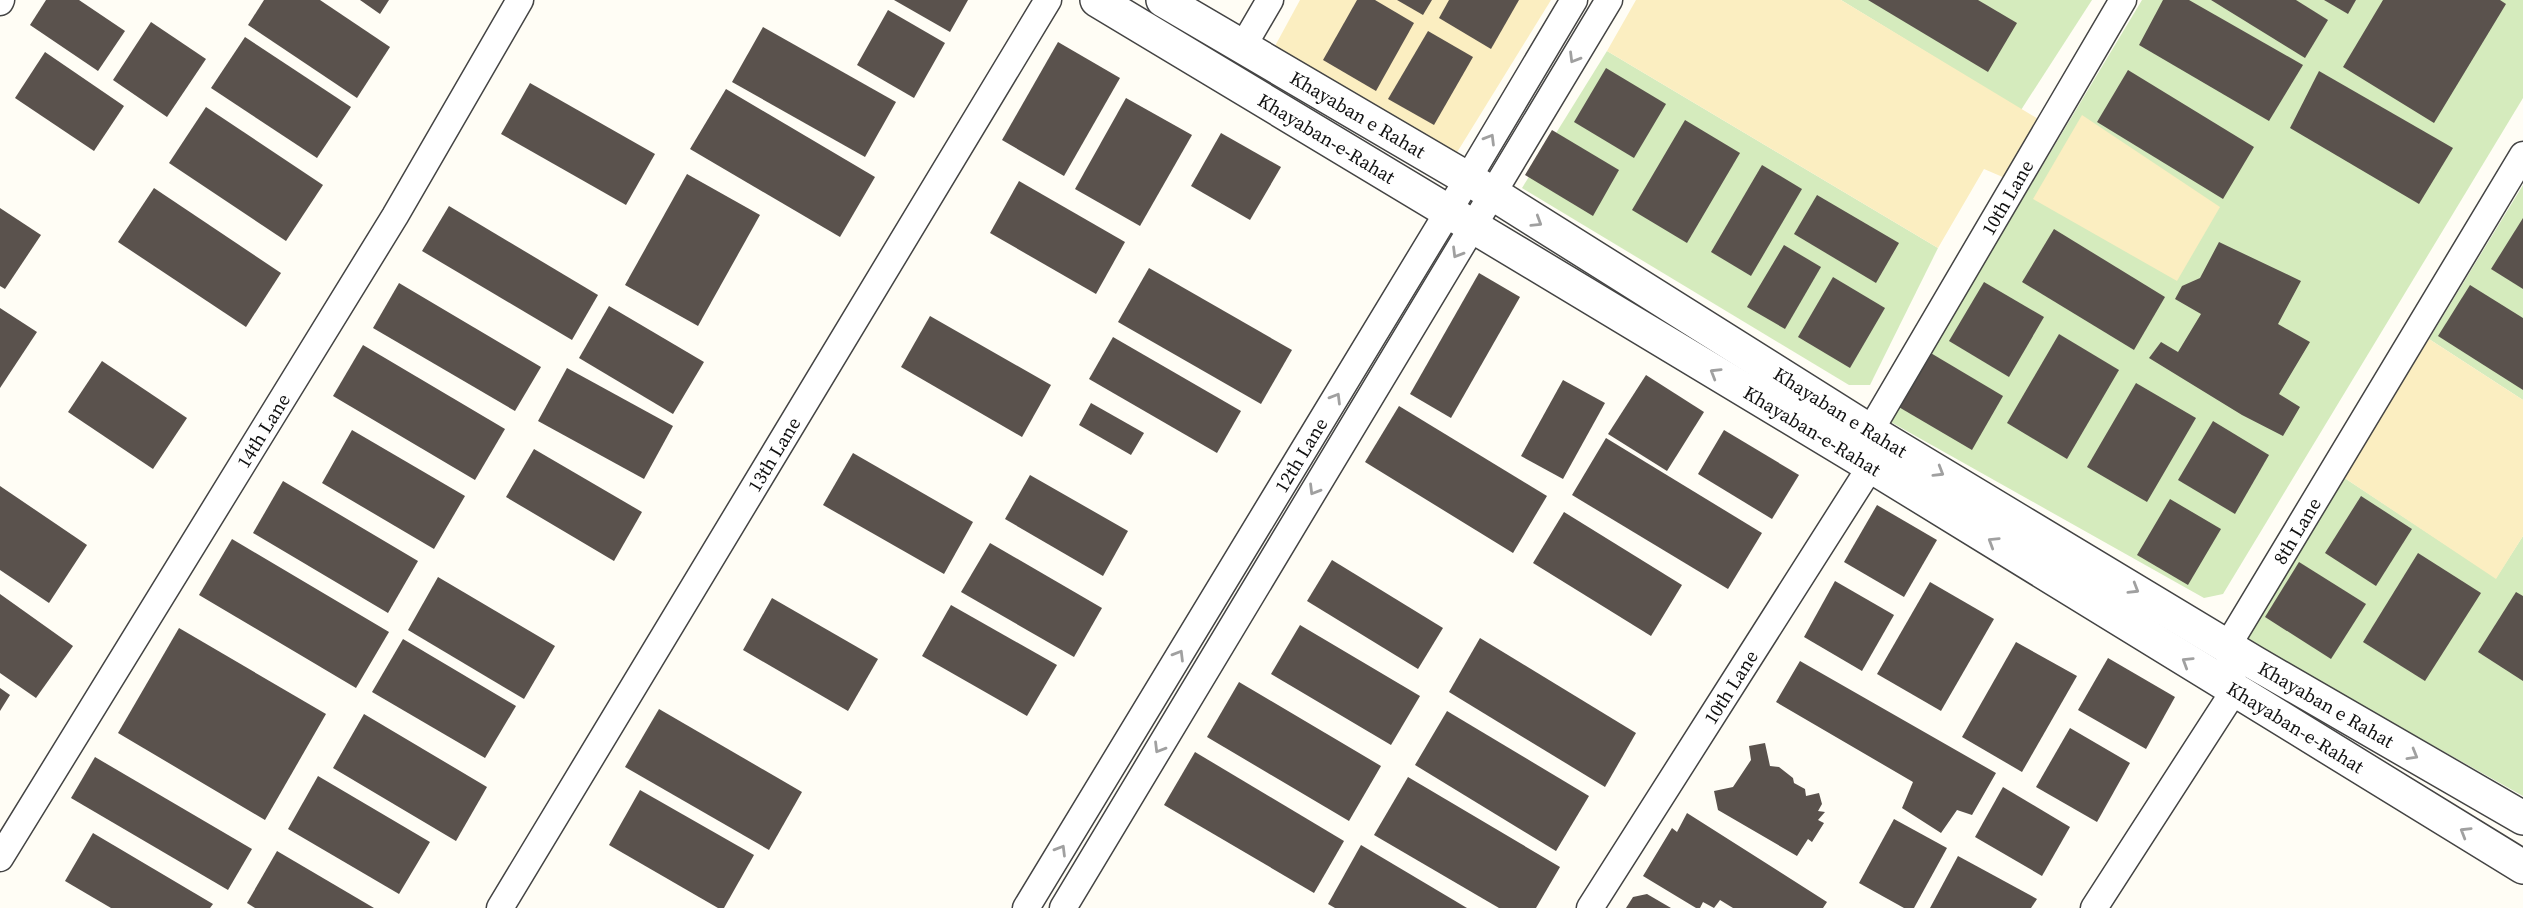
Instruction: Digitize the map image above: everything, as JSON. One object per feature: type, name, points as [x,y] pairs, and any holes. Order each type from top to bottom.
[{"type":"street","name":"14th Lane","points":[[0,858],[395,216],[520,0]]},
{"type":"street","name":"13th Lane","points":[[500,908],[1048,0]]},
{"type":"street","name":"Khayaban-e-Rahat","points":[[1097,0],[1871,466],[2523,867]]},
{"type":"street","name":"Khayaban e Rahat","points":[[1163,0],[1479,187],[1870,430],[2253,662],[2523,818]]},
{"type":"street","points":[[1242,48],[1270,0]]},
{"type":"street","name":"12th Lane","points":[[1063,908],[1461,219],[1574,0]]},
{"type":"street","name":"12th Lane","points":[[1479,187],[1609,0]]},
{"type":"street","name":"10th Lane","points":[[1870,430],[2123,0]]},
{"type":"street","name":"8th Lane","points":[[2228,645],[2523,155]]},
{"type":"street","name":"12th Lane","points":[[1026,908],[1461,219]]},
{"type":"street","name":"10th Lane","points":[[1590,908],[1871,466]]},
{"type":"street","points":[[2094,908],[2234,691],[2228,645]]},
{"type":"green space","points":[[1841,0],[2092,0],[2021,110]]},
{"type":"green space","points":[[2142,0],[2523,0],[2523,98],[2223,594],[2204,598],[1889,421]]},
{"type":"green space","points":[[1607,51],[1938,248],[1870,385],[1849,385],[1522,188]]},
{"type":"green space","points":[[2523,185],[2523,400],[2429,339]]},
{"type":"green space","points":[[2343,477],[2496,578],[2523,536],[2523,796],[2243,639]]},
{"type":"sand","points":[[1300,0],[1551,0],[1456,154],[1275,46]]},
{"type":"sand","points":[[1636,0],[1841,0],[2040,120],[2005,178],[1984,169],[1938,248],[1607,51]]},
{"type":"sand","points":[[2082,115],[2220,207],[2177,281],[2033,199]]},
{"type":"sand","points":[[2429,339],[2523,400],[2523,536],[2496,579],[2343,477]]},
{"type":"building","points":[[46,0],[79,0],[125,31],[98,71],[30,25]]},
{"type":"building","points":[[264,0],[320,0],[390,47],[357,98],[248,25]]},
{"type":"building","points":[[360,0],[389,0],[380,14]]},
{"type":"building","points":[[894,0],[968,0],[950,32]]},
{"type":"building","points":[[1357,0],[1375,0],[1414,23],[1376,91],[1323,60]]},
{"type":"building","points":[[1397,0],[1432,0],[1423,15]]},
{"type":"building","points":[[1449,0],[1519,0],[1491,49],[1439,18]]},
{"type":"building","points":[[1868,0],[1978,0],[2017,23],[1988,72]]},
{"type":"building","points":[[2163,0],[2189,0],[2303,65],[2269,121],[2139,45]]},
{"type":"building","points":[[2211,0],[2296,0],[2328,20],[2305,58]]},
{"type":"building","points":[[2324,0],[2356,0],[2348,14]]},
{"type":"building","points":[[2383,0],[2500,0],[2506,4],[2434,123],[2343,67]]},
{"type":"building","points":[[888,10],[945,43],[914,98],[857,65]]},
{"type":"building","points":[[151,22],[206,59],[167,117],[113,80]]},
{"type":"building","points":[[763,27],[896,102],[865,157],[732,82]]},
{"type":"building","points":[[1428,31],[1473,57],[1434,125],[1388,99]]},
{"type":"building","points":[[245,37],[351,107],[317,158],[211,88]]},
{"type":"building","points":[[1058,42],[1120,78],[1064,176],[1002,140]]},
{"type":"building","points":[[45,52],[124,106],[94,151],[15,98]]},
{"type":"building","points":[[1606,68],[1666,104],[1634,158],[1574,122]]},
{"type":"building","points":[[2128,70],[2254,147],[2223,199],[2097,122]]},
{"type":"building","points":[[2319,71],[2453,148],[2419,204],[2290,128]]},
{"type":"building","points":[[530,83],[655,154],[626,205],[501,134]]},
{"type":"building","points":[[726,89],[875,177],[840,237],[690,149]]},
{"type":"building","points":[[1126,98],[1192,135],[1140,226],[1075,189]]},
{"type":"building","points":[[206,107],[323,185],[286,241],[169,163]]},
{"type":"building","points":[[1685,120],[1740,153],[1687,243],[1632,210]]},
{"type":"building","points":[[1552,130],[1619,170],[1593,216],[1525,175]]},
{"type":"building","points":[[1221,133],[1281,167],[1250,220],[1191,186]]},
{"type":"building","points":[[1762,165],[1802,189],[1751,276],[1711,252]]},
{"type":"building","points":[[687,174],[760,215],[698,326],[625,285]]},
{"type":"building","points":[[1019,181],[1125,242],[1096,294],[990,233]]},
{"type":"building","points":[[154,188],[281,273],[246,327],[118,242]]},
{"type":"building","points":[[1817,195],[1899,243],[1876,283],[1794,234]]},
{"type":"building","points":[[449,206],[598,295],[572,340],[422,251]]},
{"type":"building","points":[[0,208],[41,235],[5,289],[0,286]]},
{"type":"building","points":[[2523,218],[2523,289],[2491,269]]},
{"type":"building","points":[[2054,229],[2165,297],[2134,350],[2022,282]]},
{"type":"building","points":[[2219,242],[2301,281],[2278,324],[2310,342],[2279,394],[2300,407],[2283,436],[2242,415],[2149,358],[2161,342],[2178,352],[2201,314],[2175,299],[2182,286],[2200,278]]},
{"type":"building","points":[[1784,245],[1821,267],[1785,329],[1747,307]]},
{"type":"building","points":[[1149,268],[1292,350],[1261,404],[1118,322]]},
{"type":"building","points":[[1479,273],[1520,297],[1451,418],[1410,394]]},
{"type":"building","points":[[1833,277],[1885,308],[1850,368],[1798,337]]},
{"type":"building","points":[[1984,282],[2044,317],[2009,377],[1949,341]]},
{"type":"building","points":[[399,283],[541,367],[515,411],[373,328]]},
{"type":"building","points":[[2470,285],[2523,318],[2523,390],[2438,336]]},
{"type":"building","points":[[609,306],[704,362],[673,414],[579,358]]},
{"type":"building","points":[[0,308],[37,332],[0,388]]},
{"type":"building","points":[[930,316],[1051,385],[1022,437],[901,367]]},
{"type":"building","points":[[2059,334],[2119,370],[2067,459],[2007,423]]},
{"type":"building","points":[[1113,337],[1241,411],[1217,453],[1089,379]]},
{"type":"building","points":[[363,345],[505,429],[475,480],[333,396]]},
{"type":"building","points":[[1929,352],[2003,396],[1972,450],[1897,406]]},
{"type":"building","points":[[102,361],[187,418],[153,469],[68,412]]},
{"type":"building","points":[[567,368],[673,426],[644,479],[538,421]]},
{"type":"building","points":[[1646,375],[1704,412],[1667,471],[1608,434]]},
{"type":"building","points":[[1563,380],[1605,403],[1563,479],[1521,456]]},
{"type":"building","points":[[2136,383],[2196,418],[2147,502],[2087,467]]},
{"type":"building","points":[[1091,403],[1144,433],[1131,455],[1079,425]]},
{"type":"building","points":[[1399,406],[1547,496],[1513,553],[1365,462]]},
{"type":"building","points":[[2213,421],[2269,455],[2235,514],[2178,480]]},
{"type":"building","points":[[352,430],[465,496],[434,549],[322,483]]},
{"type":"building","points":[[1724,430],[1799,475],[1772,519],[1698,474]]},
{"type":"building","points":[[1606,438],[1762,533],[1728,589],[1572,495]]},
{"type":"building","points":[[534,449],[642,512],[614,561],[506,497]]},
{"type":"building","points":[[853,453],[973,522],[944,574],[823,505]]},
{"type":"building","points":[[1030,475],[1128,531],[1103,576],[1005,519]]},
{"type":"building","points":[[283,481],[418,561],[388,613],[253,533]]},
{"type":"building","points":[[0,486],[87,545],[49,603],[0,570]]},
{"type":"building","points":[[2361,496],[2412,529],[2376,586],[2325,553]]},
{"type":"building","points":[[2170,499],[2221,529],[2188,585],[2137,555]]},
{"type":"building","points":[[1877,505],[1937,540],[1904,597],[1844,562]]},
{"type":"building","points":[[1564,512],[1682,585],[1651,636],[1533,563]]},
{"type":"building","points":[[232,539],[389,632],[356,688],[199,595]]},
{"type":"building","points":[[990,543],[1102,608],[1074,657],[961,592]]},
{"type":"building","points":[[2418,553],[2481,593],[2425,681],[2363,642]]},
{"type":"building","points":[[1332,560],[1443,628],[1418,669],[1307,601]]},
{"type":"building","points":[[2299,562],[2366,604],[2331,659],[2265,617]]},
{"type":"building","points":[[438,577],[555,646],[524,699],[408,630]]},
{"type":"building","points":[[1835,581],[1894,615],[1862,671],[1804,637]]},
{"type":"building","points":[[1930,582],[1994,619],[1941,711],[1877,674]]},
{"type":"building","points":[[2516,592],[2523,596],[2523,681],[2478,652]]},
{"type":"building","points":[[0,594],[73,646],[36,698],[0,673]]},
{"type":"building","points":[[772,598],[878,659],[848,711],[743,650]]},
{"type":"building","points":[[951,605],[1057,665],[1027,716],[922,656]]},
{"type":"building","points":[[1300,625],[1420,696],[1391,745],[1271,674]]},
{"type":"building","points":[[179,628],[326,714],[265,820],[118,733]]},
{"type":"building","points":[[1480,638],[1636,733],[1605,787],[1449,692]]},
{"type":"building","points":[[403,639],[516,706],[485,758],[372,692]]},
{"type":"building","points":[[2016,642],[2077,676],[2022,772],[1962,737]]},
{"type":"building","points":[[2108,658],[2175,697],[2146,749],[2078,710]]},
{"type":"building","points":[[1800,661],[1996,773],[1972,815],[1957,810],[1941,833],[1902,808],[1913,782],[1776,702]]},
{"type":"building","points":[[1239,682],[1381,766],[1349,821],[1207,737]]},
{"type":"building","points":[[0,688],[10,695],[0,711]]},
{"type":"building","points":[[659,709],[802,792],[769,850],[625,767]]},
{"type":"building","points":[[1447,711],[1589,796],[1556,851],[1415,765]]},
{"type":"building","points":[[364,714],[487,787],[456,841],[333,768]]},
{"type":"building","points":[[2070,728],[2130,763],[2097,822],[2036,787]]},
{"type":"building","points":[[1765,743],[1770,766],[1779,767],[1793,778],[1794,783],[1805,789],[1806,796],[1819,793],[1822,804],[1818,811],[1825,812],[1818,820],[1824,823],[1812,842],[1808,839],[1797,856],[1718,810],[1714,791],[1733,787],[1751,760],[1749,746]]},
{"type":"building","points":[[1195,752],[1344,841],[1314,893],[1164,805]]},
{"type":"building","points":[[95,757],[252,849],[228,890],[71,798]]},
{"type":"building","points":[[318,776],[430,842],[399,894],[288,829]]},
{"type":"building","points":[[1408,777],[1560,867],[1536,908],[1499,908],[1374,835]]},
{"type":"building","points":[[2003,787],[2070,827],[2042,876],[1975,837]]},
{"type":"building","points":[[640,790],[754,855],[724,908],[718,908],[609,845]]},
{"type":"building","points":[[1687,813],[1827,902],[1823,908],[1733,908],[1720,900],[1714,908],[1703,902],[1700,908],[1696,908],[1643,876],[1672,828],[1677,832]]},
{"type":"building","points":[[1894,819],[1947,848],[1914,908],[1904,908],[1859,883]]},
{"type":"building","points":[[93,833],[213,904],[210,908],[111,908],[65,881]]},
{"type":"building","points":[[1361,845],[1467,908],[1335,908],[1328,904]]},
{"type":"building","points":[[277,851],[374,908],[255,908],[247,903]]},
{"type":"building","points":[[1958,856],[2037,899],[2031,908],[1930,908]]},
{"type":"building","points":[[1647,894],[1671,908],[1626,908],[1633,897]]}]
